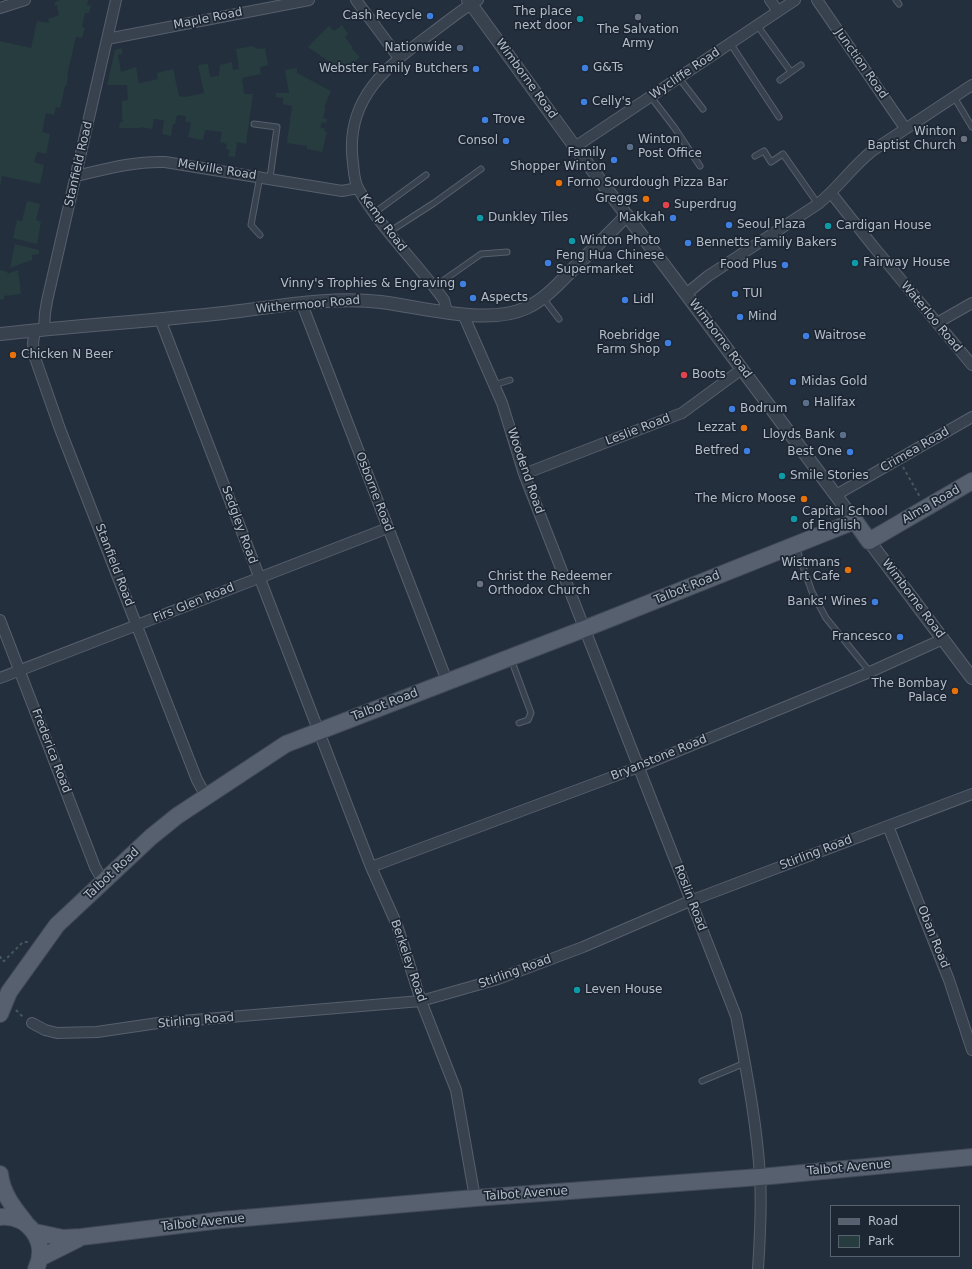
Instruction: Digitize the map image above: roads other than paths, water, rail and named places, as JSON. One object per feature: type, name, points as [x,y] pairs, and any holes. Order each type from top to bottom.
[{"type":"main road","name":"Alma Road","points":[[869,541],[972,480]]},
{"type":"main road","name":"Talbot Road","points":[[0,1014],[9,992],[57,925],[151,837],[177,816],[286,744],[584,629],[855,521]]},
{"type":"main road","name":"Wimborne Road","points":[[855,521],[869,541]]},
{"type":"main road","points":[[0,989],[16,964],[57,925]]},
{"type":"main road","name":"Talbot Avenue","points":[[0,1217],[12,1217],[30,1227],[62,1238],[81,1237],[222,1220],[475,1198],[760,1177],[972,1157]]},
{"type":"main road","points":[[0,1174],[2,1186],[7,1197],[30,1227],[40,1244],[38,1263]]},
{"type":"main road","name":"Talbot Avenue","points":[[38,1263],[81,1237]]},
{"type":"street","points":[[0,8],[25,0]]},
{"type":"street","name":"Stanfield Road","points":[[116,0],[45,313],[33,343],[34,355],[60,430],[197,780],[206,796]]},
{"type":"street","name":"Maple Road","points":[[108,38],[309,0]]},
{"type":"street","points":[[356,0],[399,58]]},
{"type":"street","points":[[770,0],[778,11]]},
{"type":"street","name":"Wycliffe Road","points":[[575,147],[795,0]]},
{"type":"street","name":"Junction Road","points":[[817,0],[905,128]]},
{"type":"street","name":"Kemp Road","points":[[446,312],[444,300],[374,213],[358,188],[351,153],[352,133],[356,116],[364,98],[375,82],[399,58],[472,1]]},
{"type":"street","name":"Wimborne Road","points":[[472,1],[575,147],[628,215],[855,521]]},
{"type":"street","points":[[686,294],[708,276],[818,204],[831,193],[859,162],[872,151],[972,85]]},
{"type":"street","name":"Melville Road","points":[[76,176],[127,164],[151,161],[265,177],[342,190],[358,188]]},
{"type":"street","name":"Waterloo Road","points":[[831,193],[972,365]]},
{"type":"street","name":"Withermoor Road","points":[[0,334],[302,304],[362,300],[463,314],[488,315],[511,313],[526,308],[542,298],[628,215]]},
{"type":"street","points":[[937,323],[972,303]]},
{"type":"street","name":"Osborne Road","points":[[302,304],[447,681]]},
{"type":"street","name":"Woodend Road","points":[[463,314],[502,403],[524,474],[584,629]]},
{"type":"street","name":"Sedgley Road","points":[[160,319],[212,450],[259,577],[319,731]]},
{"type":"street","name":"Leslie Road","points":[[524,474],[682,413],[742,369]]},
{"type":"street","name":"Crimea Road","points":[[836,496],[972,417]]},
{"type":"street","name":"Firs Glen Road","points":[[0,678],[138,626],[259,577],[388,528]]},
{"type":"street","name":"Wimborne Road","points":[[869,541],[972,676]]},
{"type":"street","name":"Frederica Road","points":[[0,620],[95,867],[104,881]]},
{"type":"street","name":"Roslin Road","points":[[584,629],[736,1016],[750,1093],[760,1177],[761,1224],[758,1269]]},
{"type":"street","name":"Bryanstone Road","points":[[370,867],[639,766],[870,672],[943,639]]},
{"type":"street","name":"Berkeley Road","points":[[319,731],[370,867],[397,925],[421,1001],[456,1090],[475,1198]]},
{"type":"street","name":"Stirling Road","points":[[32,1023],[45,1030],[57,1033],[97,1032],[158,1023],[421,1001],[498,979],[583,947],[690,901],[972,794]]},
{"type":"street","name":"Oban Road","points":[[888,826],[949,980],[972,1050]]},
{"type":"lane","points":[[757,26],[790,72]]},
{"type":"lane","points":[[730,43],[779,117]]},
{"type":"lane","points":[[780,80],[801,65]]},
{"type":"lane","points":[[678,78],[703,109]]},
{"type":"lane","points":[[954,96],[972,127]]},
{"type":"lane","points":[[651,97],[674,126],[700,166]]},
{"type":"lane","points":[[254,124],[277,126],[252,225],[260,235]]},
{"type":"lane","points":[[755,156],[764,151],[771,162],[783,154],[818,204]]},
{"type":"lane","points":[[389,232],[434,203],[481,169]]},
{"type":"lane","points":[[374,213],[426,175]]},
{"type":"lane","points":[[434,287],[481,254],[506,252]]},
{"type":"lane","points":[[542,298],[559,319]]},
{"type":"lane","points":[[494,385],[510,380]]},
{"type":"lane","points":[[795,544],[812,592],[826,618],[870,672]]},
{"type":"lane","points":[[510,657],[531,714],[528,720],[519,723]]},
{"type":"lane","points":[[702,1081],[745,1064]]},
{"type":"place","name":"Cash Recycle","points":[[430,16]]},
{"type":"place","name":"The Salvation Army","points":[[638,17]]},
{"type":"place","name":"The place next door","points":[[580,19]]},
{"type":"place","name":"Nationwide","points":[[460,48]]},
{"type":"place","name":"G&Ts","points":[[585,68]]},
{"type":"place","name":"Webster Family Butchers","points":[[476,69]]},
{"type":"place","name":"Celly's","points":[[584,102]]},
{"type":"place","name":"Trove","points":[[485,120]]},
{"type":"place","name":"Winton Baptist Church","points":[[964,139]]},
{"type":"place","name":"Consol","points":[[506,141]]},
{"type":"place","name":"Winton Post Office","points":[[630,147]]},
{"type":"place","name":"Family Shopper Winton","points":[[614,160]]},
{"type":"place","name":"Forno Sourdough Pizza Bar","points":[[559,183]]},
{"type":"place","name":"Greggs","points":[[646,199]]},
{"type":"place","name":"Superdrug","points":[[666,205]]},
{"type":"place","name":"Dunkley Tiles","points":[[480,218]]},
{"type":"place","name":"Makkah","points":[[673,218]]},
{"type":"place","name":"Seoul Plaza","points":[[729,225]]},
{"type":"place","name":"Cardigan House","points":[[828,226]]},
{"type":"place","name":"Winton Photo","points":[[572,241]]},
{"type":"place","name":"Bennetts Family Bakers","points":[[688,243]]},
{"type":"place","name":"Feng Hua Chinese Supermarket","points":[[548,263]]},
{"type":"place","name":"Fairway House","points":[[855,263]]},
{"type":"place","name":"Food Plus","points":[[785,265]]},
{"type":"place","name":"Vinny's Trophies & Engraving","points":[[463,284]]},
{"type":"place","name":"TUI","points":[[735,294]]},
{"type":"place","name":"Aspects","points":[[473,298]]},
{"type":"place","name":"Lidl","points":[[625,300]]},
{"type":"place","name":"Mind","points":[[740,317]]},
{"type":"place","name":"Waitrose","points":[[806,336]]},
{"type":"place","name":"Roebridge Farm Shop","points":[[668,343]]},
{"type":"place","name":"Chicken N Beer","points":[[13,355]]},
{"type":"place","name":"Boots","points":[[684,375]]},
{"type":"place","name":"Midas Gold","points":[[793,382]]},
{"type":"place","name":"Halifax","points":[[806,403]]},
{"type":"place","name":"Bodrum","points":[[732,409]]},
{"type":"place","name":"Lezzat","points":[[744,428]]},
{"type":"place","name":"Lloyds Bank","points":[[843,435]]},
{"type":"place","name":"Betfred","points":[[747,451]]},
{"type":"place","name":"Best One","points":[[850,452]]},
{"type":"place","name":"Smile Stories","points":[[782,476]]},
{"type":"place","name":"The Micro Moose","points":[[804,499]]},
{"type":"place","name":"Capital School of English","points":[[794,519]]},
{"type":"place","name":"Wistmans Art Cafe","points":[[848,570]]},
{"type":"place","name":"Christ the Redeemer Orthodox Church","points":[[480,584]]},
{"type":"place","name":"Banks' Wines","points":[[875,602]]},
{"type":"place","name":"Francesco","points":[[900,637]]},
{"type":"place","name":"The Bombay Palace","points":[[955,691]]},
{"type":"place","name":"Leven House","points":[[577,990]]}]
